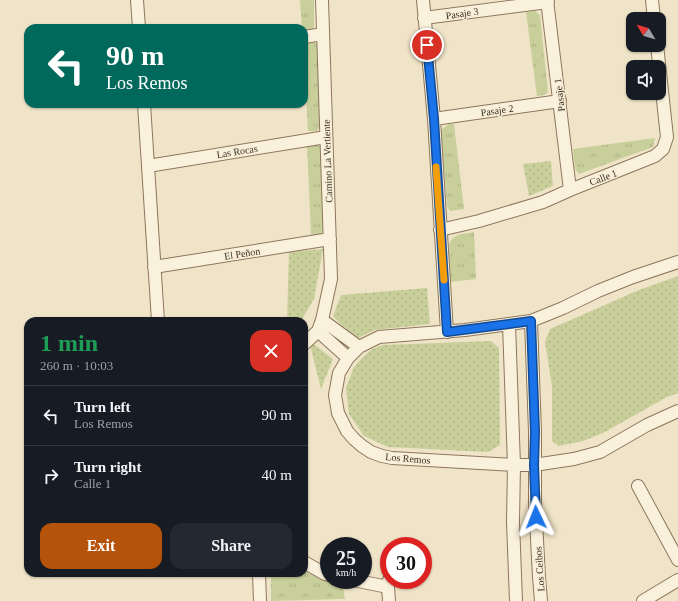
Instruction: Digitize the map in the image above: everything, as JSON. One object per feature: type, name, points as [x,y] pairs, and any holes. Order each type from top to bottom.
[{"type":"street","points":[[138,0],[139,24]]},
{"type":"street","name":"Camino La Vertiente","points":[[320,326],[332,279],[322,0]]},
{"type":"street","points":[[423,0],[434,119],[447,332]]},
{"type":"street","points":[[652,0],[653,12]]},
{"type":"street","name":"Pasaje 3","points":[[424,18],[548,1]]},
{"type":"street","name":"Pasaje 1","points":[[548,1],[570,190]]},
{"type":"street","points":[[308,36],[323,34]]},
{"type":"street","name":"Calle 1","points":[[440,230],[479,221],[543,202],[655,156],[663,149],[668,137],[658,52]]},
{"type":"street","name":"Pasaje 2","points":[[434,119],[560,101]]},
{"type":"street","points":[[144,108],[158,317]]},
{"type":"street","name":"Las Rocas","points":[[148,166],[326,137]]},
{"type":"street","name":"El Peñon","points":[[154,267],[330,239]]},
{"type":"street","name":"Los Remos","points":[[678,262],[633,276],[531,321],[447,332],[379,337],[359,347],[348,358],[339,373],[335,395],[340,417],[347,431],[362,446],[382,456],[392,458],[514,465],[534,465],[574,459],[600,452],[647,425],[678,411]]},
{"type":"street","name":"Los Ceibos","points":[[531,321],[535,432],[534,465],[536,532],[541,601]]},
{"type":"street","points":[[509,324],[514,465],[513,522],[516,601]]},
{"type":"street","points":[[308,340],[320,326]]},
{"type":"street","points":[[320,326],[359,347]]},
{"type":"street","points":[[320,326],[348,358]]},
{"type":"street","points":[[638,486],[678,560]]},
{"type":"street","points":[[308,564],[320,571]]},
{"type":"street","points":[[260,577],[260,601]]},
{"type":"street","points":[[642,601],[678,580]]},
{"type":"street","points":[[389,589],[389,601]]},
{"type":"green space","points":[[300,0],[314,0],[314,27],[311,31],[308,31],[308,24],[302,24]]},
{"type":"green space","points":[[535,11],[540,15],[548,92],[544,95],[537,96],[526,12]]},
{"type":"green space","points":[[314,41],[318,45],[320,126],[317,131],[308,131],[307,108],[308,108],[308,42]]},
{"type":"green space","points":[[449,124],[454,124],[464,209],[450,211],[447,206],[441,130]]},
{"type":"green space","points":[[655,138],[653,147],[579,174],[575,169],[573,149]]},
{"type":"green space","points":[[317,144],[322,148],[324,230],[321,234],[311,235],[307,146]]},
{"type":"green space","points":[[551,161],[553,186],[529,196],[523,164]]},
{"type":"green space","points":[[474,232],[476,279],[450,282],[449,245],[456,236]]},
{"type":"green space","points":[[323,249],[314,299],[303,317],[287,317],[289,252]]},
{"type":"green space","points":[[678,276],[678,393],[667,397],[603,433],[583,441],[559,446],[552,441],[552,386],[545,342],[550,329],[639,290]]},
{"type":"green space","points":[[427,288],[430,324],[375,330],[356,339],[333,316],[341,295]]},
{"type":"green space","points":[[491,341],[499,348],[500,445],[488,452],[388,447],[364,436],[349,414],[346,388],[354,367],[372,349],[383,345]]},
{"type":"green space","points":[[310,345],[315,345],[333,359],[321,389]]},
{"type":"green space","points":[[308,572],[320,578],[320,589],[343,589],[345,599],[271,601],[271,577],[308,577]]},
{"type":"slow traffic","points":[[436,167],[444,280]]},
{"type":"route","points":[[427,45],[434,119],[447,332],[531,321],[536,517]]}]
